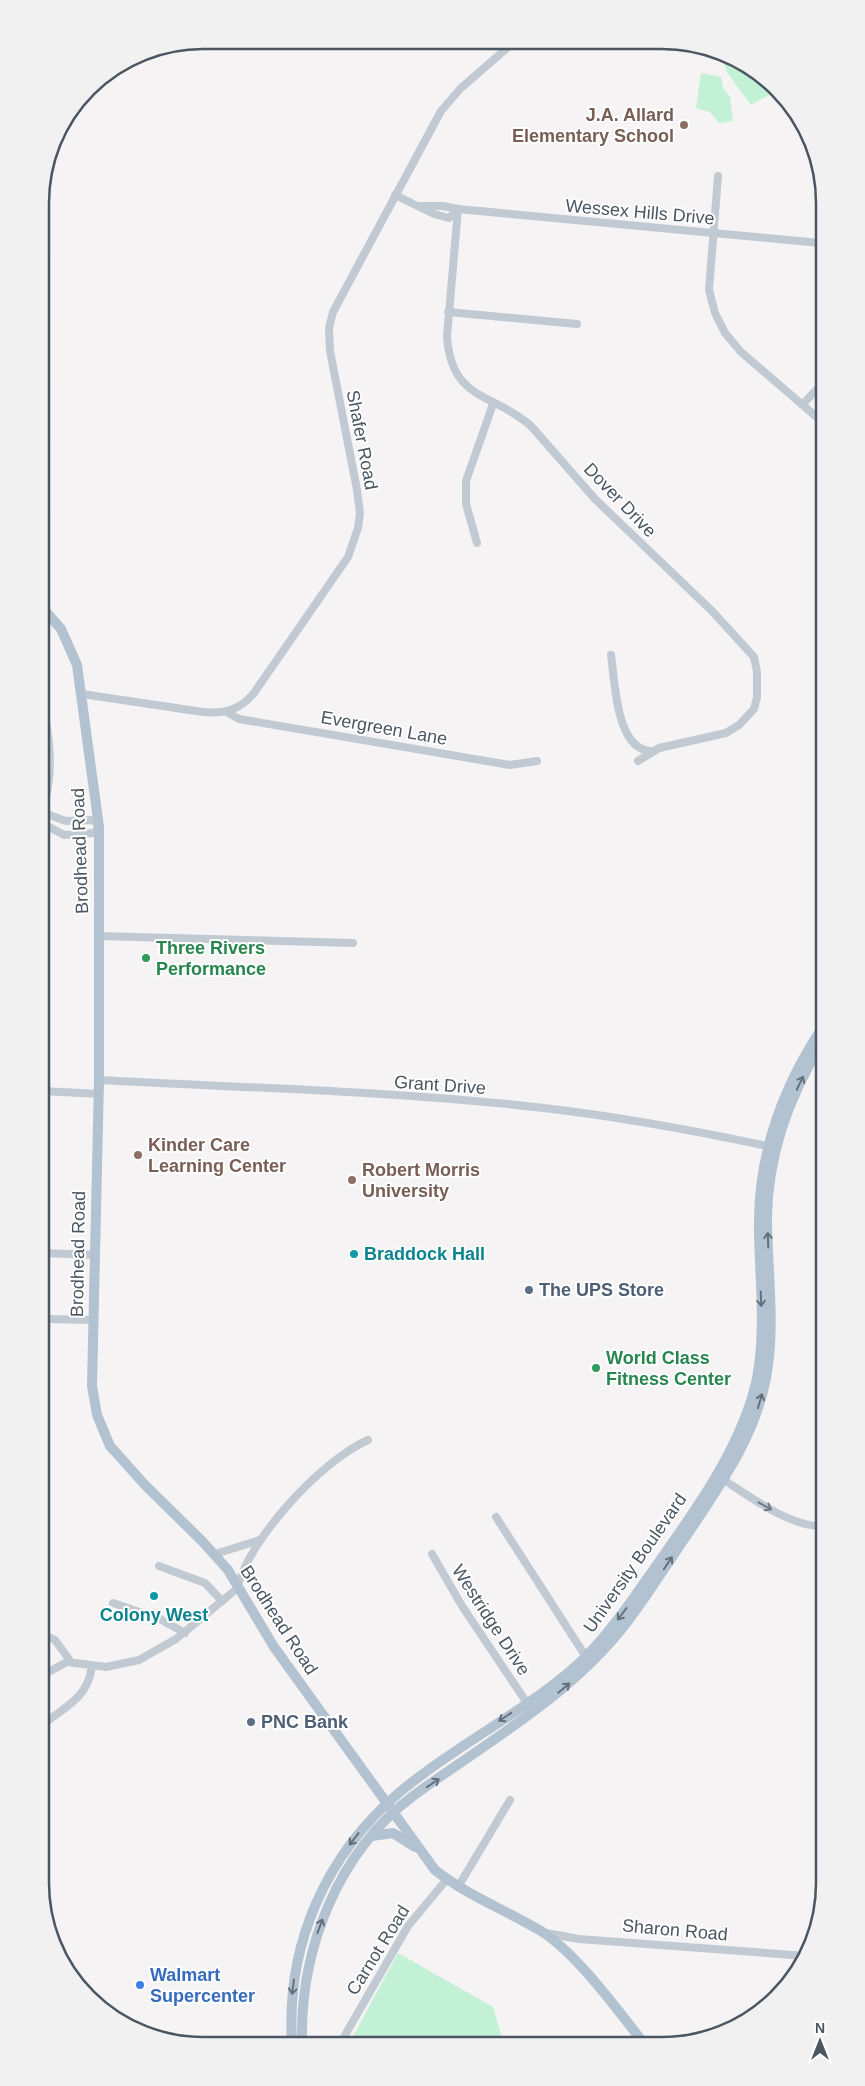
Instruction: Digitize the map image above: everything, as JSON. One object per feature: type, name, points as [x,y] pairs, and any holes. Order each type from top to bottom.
[{"type":"main road","name":"Brodhead Road","points":[[49,614],[68,640],[77,665],[99,826],[99,1094],[92,1397],[103,1433],[124,1462],[215,1554],[239,1586],[274,1647],[436,1870],[458,1887],[542,1932],[593,1981],[639,2037]]},
{"type":"main road","name":"University Boulevard","points":[[302,2037],[305,1986],[317,1934],[344,1875],[372,1836],[394,1813],[413,1797],[538,1709],[625,1626],[738,1457],[753,1424],[766,1376],[771,1325],[768,1202],[776,1116],[792,1079],[816,1038]]},
{"type":"main road","name":"University Boulevard","points":[[292,2037],[293,1980],[310,1916],[325,1884],[345,1850],[358,1833],[388,1803],[416,1779],[588,1660],[632,1600],[736,1442],[746,1416],[757,1375],[761,1343],[759,1216],[761,1182],[772,1147],[794,1094],[816,1055]]},
{"type":"main road","points":[[372,1836],[393,1833],[420,1850]]},
{"type":"street","name":"Shafer Road","points":[[227,712],[240,706],[254,693],[334,578],[354,544],[359,521],[359,498],[331,360],[329,328],[340,296],[430,129],[447,104],[461,88],[506,49]]},
{"type":"street","points":[[718,176],[709,290],[715,313],[741,352],[816,416]]},
{"type":"street","name":"Wessex Hills Drive","points":[[394,195],[434,214],[448,218]]},
{"type":"street","name":"Wessex Hills Drive","points":[[419,206],[443,206],[458,210],[816,244]]},
{"type":"street","points":[[456,226],[448,218],[458,210]]},
{"type":"street","name":"Dover Drive","points":[[458,210],[448,312],[447,345],[455,370],[471,390],[521,418],[530,426],[595,499],[712,611],[754,657],[757,672],[757,697],[754,708],[739,725],[726,733],[651,751]]},
{"type":"street","points":[[448,312],[577,324]]},
{"type":"street","points":[[803,404],[816,390]]},
{"type":"street","points":[[477,543],[466,504],[466,481],[493,404]]},
{"type":"street","points":[[611,655],[623,726],[628,738],[637,748],[651,751]]},
{"type":"street","points":[[82,694],[203,712],[227,712]]},
{"type":"street","name":"Evergreen Lane","points":[[227,712],[239,719],[510,765],[538,761]]},
{"type":"street","points":[[49,740],[51,752],[49,781]]},
{"type":"street","points":[[638,761],[651,751]]},
{"type":"street","points":[[49,815],[66,821],[94,820],[99,826],[94,833],[64,834],[49,826]]},
{"type":"street","points":[[100,936],[353,943]]},
{"type":"street","name":"Grant Drive","points":[[99,1080],[320,1091],[512,1105],[591,1114],[704,1132],[772,1147]]},
{"type":"street","points":[[49,1091],[99,1094]]},
{"type":"street","points":[[49,1253],[94,1254]]},
{"type":"street","points":[[49,1319],[93,1320]]},
{"type":"street","points":[[49,1671],[62,1663],[71,1662],[92,1666],[113,1666],[139,1660],[185,1633],[239,1586],[246,1562],[260,1540],[313,1480],[346,1454],[368,1440]]},
{"type":"street","points":[[724,1480],[790,1519],[816,1527]]},
{"type":"street","points":[[496,1517],[588,1660]]},
{"type":"street","points":[[215,1554],[260,1540]]},
{"type":"street","name":"Westridge Drive","points":[[432,1554],[472,1621],[527,1703]]},
{"type":"street","points":[[159,1566],[205,1583],[222,1601]]},
{"type":"street","points":[[113,1603],[160,1619],[185,1633]]},
{"type":"street","points":[[49,1637],[55,1640],[71,1662]]},
{"type":"street","points":[[49,1720],[84,1693],[92,1666]]},
{"type":"street","points":[[458,1887],[510,1800]]},
{"type":"street","name":"Carnot Road","points":[[344,2037],[408,1926],[447,1879]]},
{"type":"street","name":"Sharon Road","points":[[542,1932],[579,1939],[798,1955]]},
{"type":"green space","points":[[723,62],[740,69],[771,94],[751,105],[728,74]]},
{"type":"green space","points":[[701,73],[721,77],[723,88],[730,97],[733,121],[719,123],[710,112],[696,108]]},
{"type":"green space","points":[[398,1953],[493,2007],[502,2037],[353,2037]]},
{"type":"place","name":"J.A. Allard Elementary School","points":[[684,125]]},
{"type":"place","name":"Three Rivers Performance","points":[[146,958]]},
{"type":"place","name":"Kinder Care Learning Center","points":[[138,1155]]},
{"type":"place","name":"Robert Morris University","points":[[352,1180]]},
{"type":"place","name":"Braddock Hall","points":[[354,1254]]},
{"type":"place","name":"The UPS Store","points":[[529,1290]]},
{"type":"place","name":"World Class Fitness Center","points":[[596,1368]]},
{"type":"place","name":"Colony West","points":[[154,1596]]},
{"type":"place","name":"PNC Bank","points":[[251,1722]]},
{"type":"place","name":"Walmart Supercenter","points":[[140,1985]]}]
